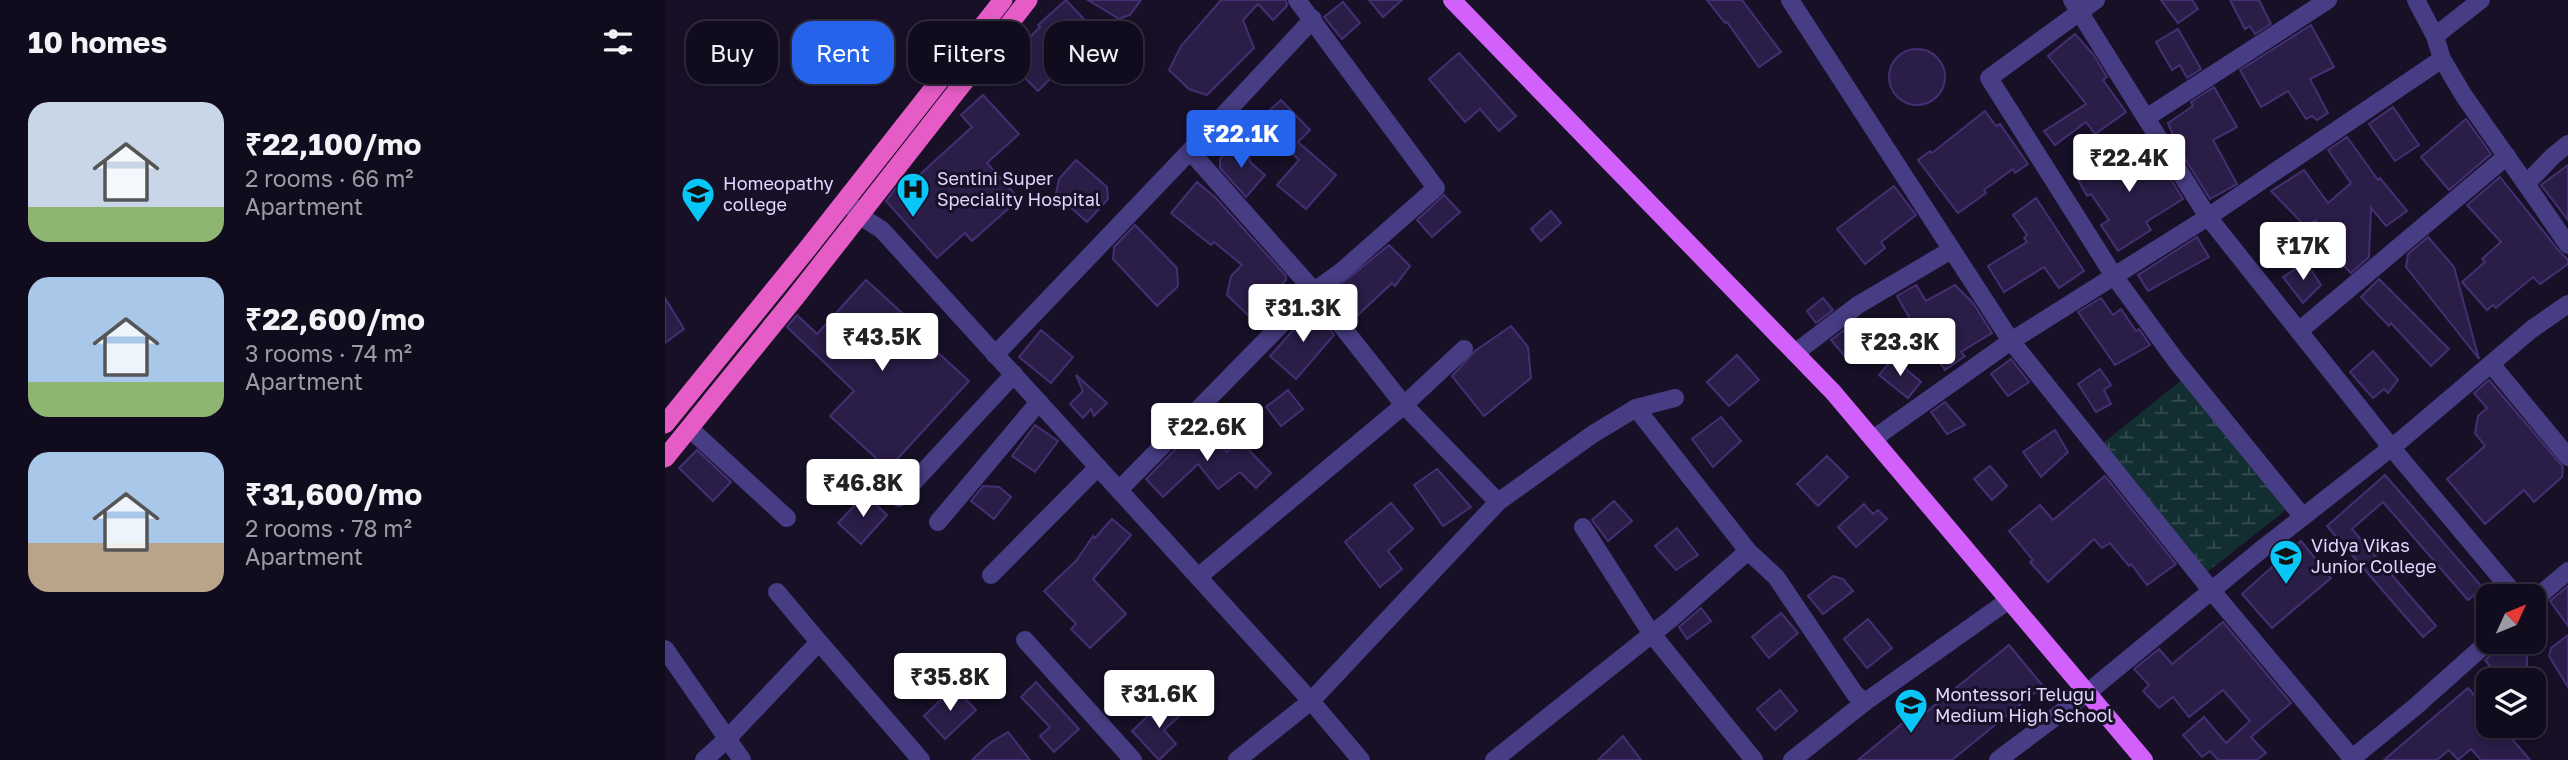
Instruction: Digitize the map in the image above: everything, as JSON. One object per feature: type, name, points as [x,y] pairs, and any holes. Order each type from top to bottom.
[{"type":"highway","points":[[665,424],[1003,0]]},
{"type":"highway","points":[[665,458],[1028,0]]},
{"type":"main road","points":[[1452,0],[1833,392],[2144,760]]},
{"type":"street","points":[[1119,490],[1314,291],[1342,271],[1436,188],[1297,0]]},
{"type":"street","points":[[1790,0],[2011,341],[2351,759],[2476,653]]},
{"type":"street","points":[[2096,0],[2075,5],[1989,78],[2115,276],[2177,362],[2303,517]]},
{"type":"street","points":[[2146,118],[2327,0]]},
{"type":"street","points":[[2416,0],[2435,36],[2442,59],[2463,96],[2568,245]]},
{"type":"street","points":[[2435,36],[2481,0]]},
{"type":"street","points":[[2075,5],[2208,216],[2392,447],[2506,584]]},
{"type":"street","points":[[995,355],[1313,19]]},
{"type":"street","points":[[1873,439],[2011,341],[2208,216],[2442,59]]},
{"type":"street","points":[[2526,184],[2568,144]]},
{"type":"street","points":[[1190,151],[1314,291],[1404,405],[1498,502]]},
{"type":"street","points":[[2299,331],[2507,156]]},
{"type":"street","points":[[846,200],[859,215],[882,230],[1311,701],[1361,760]]},
{"type":"street","points":[[1795,353],[1859,305],[1951,250]]},
{"type":"street","points":[[1999,760],[2087,693],[2211,590],[2568,304]]},
{"type":"street","points":[[1198,577],[1404,405],[1464,349]]},
{"type":"street","points":[[2491,364],[2568,457]]},
{"type":"street","points":[[899,498],[1014,374]]},
{"type":"street","points":[[1237,760],[1311,701],[1498,502],[1593,434],[1636,408],[1675,398]]},
{"type":"street","points":[[938,522],[1039,402]]},
{"type":"street","points":[[1636,408],[1748,551],[1776,577],[1855,694],[1864,702]]},
{"type":"street","points":[[689,428],[787,518]]},
{"type":"street","points":[[991,575],[1098,467]]},
{"type":"street","points":[[1583,527],[1651,633],[1745,757]]},
{"type":"street","points":[[1494,760],[1748,551]]},
{"type":"street","points":[[2546,590],[2568,571]]},
{"type":"street","points":[[777,592],[921,760]]},
{"type":"street","points":[[1792,760],[1864,702],[2009,600]]},
{"type":"street","points":[[1025,640],[1133,760]]},
{"type":"street","points":[[704,760],[819,642]]},
{"type":"street","points":[[665,649],[742,760]]},
{"type":"green space","points":[[2183,379],[2287,509],[2206,573],[2103,443]]},
{"type":"building","points":[[1066,0],[1086,21],[1044,21],[1045,84],[1038,91],[1030,83],[1030,37],[1040,27],[1038,25]]},
{"type":"building","points":[[1088,0],[1141,0],[1130,15],[1119,19]]},
{"type":"building","points":[[1221,0],[1286,0],[1287,6],[1273,20],[1258,4],[1243,20],[1254,48],[1207,95],[1189,89],[1169,70],[1181,46]]},
{"type":"building","points":[[1369,0],[1402,0],[1383,17]]},
{"type":"building","points":[[1707,0],[1742,0],[1781,52],[1759,67],[1727,22],[1725,23]]},
{"type":"building","points":[[2161,0],[2192,0],[2198,9],[2178,23]]},
{"type":"building","points":[[2230,0],[2259,0],[2271,24],[2255,34],[2250,26],[2245,29]]},
{"type":"building","points":[[1343,2],[1360,23],[1342,39],[1324,17]]},
{"type":"building","points":[[2311,25],[2334,67],[2310,79],[2328,113],[2317,120],[2312,116],[2306,119],[2288,91],[2261,107],[2240,70]]},
{"type":"building","points":[[2178,29],[2201,69],[2187,78],[2180,65],[2172,70],[2156,42]]},
{"type":"building","points":[[2075,34],[2093,54],[2107,77],[2103,80],[2126,112],[2095,134],[2086,122],[2055,145],[2044,131],[2086,104],[2048,56]]},
{"type":"building","points":[[1917,49],[1928,51],[1937,57],[1943,66],[1943,88],[1937,97],[1928,103],[1917,105],[1906,103],[1897,97],[1891,88],[1889,77],[1891,66],[1897,57],[1906,51]]},
{"type":"building","points":[[1459,53],[1516,116],[1499,131],[1480,109],[1465,122],[1429,79]]},
{"type":"building","points":[[2214,87],[2237,127],[2213,140],[2237,184],[2210,199],[2179,149],[2168,123],[2193,106],[2191,102]]},
{"type":"building","points":[[983,95],[1019,134],[987,163],[1019,199],[972,241],[965,233],[937,258],[886,201],[899,184],[904,189],[972,127],[961,115]]},
{"type":"building","points":[[1281,100],[1310,130],[1298,142],[1336,175],[1306,209],[1277,185],[1299,160],[1259,120]]},
{"type":"building","points":[[2393,107],[2419,145],[2395,161],[2369,124]]},
{"type":"building","points":[[1985,111],[1996,126],[2000,124],[2028,164],[2015,173],[2013,169],[1958,213],[1918,160],[1930,151],[1932,153]]},
{"type":"building","points":[[2466,119],[2491,154],[2449,190],[2421,157]]},
{"type":"building","points":[[2347,137],[2378,180],[2380,178],[2407,211],[2386,226],[2371,208],[2369,257],[2351,273],[2317,238],[2316,220],[2306,227],[2271,191],[2304,170],[2328,203],[2351,183],[2328,150]]},
{"type":"building","points":[[2135,141],[2166,179],[2169,176],[2183,199],[2146,222],[2151,230],[2118,251],[2101,225],[2109,220],[2091,194],[2087,196],[2076,176],[2095,166],[2120,160],[2116,154]]},
{"type":"building","points":[[1241,145],[1249,154],[1250,162],[1265,175],[1246,197],[1220,168],[1220,159],[1232,147]]},
{"type":"building","points":[[1076,160],[1107,187],[1108,199],[1087,222],[1056,194],[1059,179]]},
{"type":"building","points":[[2568,165],[2568,220],[2541,185]]},
{"type":"building","points":[[2500,177],[2568,260],[2568,264],[2540,284],[2533,277],[2496,308],[2493,305],[2487,310],[2462,282],[2485,262],[2482,259],[2501,242],[2467,205]]},
{"type":"building","points":[[1197,182],[1216,198],[1286,276],[1286,280],[1250,317],[1227,295],[1231,276],[1242,265],[1214,242],[1211,245],[1171,213]]},
{"type":"building","points":[[1894,186],[1916,215],[1881,242],[1885,248],[1865,264],[1837,229]]},
{"type":"building","points":[[1444,195],[1460,212],[1432,237],[1417,220]]},
{"type":"building","points":[[2036,198],[2084,271],[2059,288],[2044,267],[2004,292],[1988,266],[2027,242],[2024,238],[2027,235],[2013,215]]},
{"type":"building","points":[[1551,211],[1561,223],[1541,241],[1531,229]]},
{"type":"building","points":[[1135,225],[1177,268],[1178,286],[1157,306],[1113,259],[1114,247]]},
{"type":"building","points":[[2197,237],[2209,257],[2148,291],[2138,275]]},
{"type":"building","points":[[2428,237],[2454,267],[2479,359],[2406,267],[2408,254]]},
{"type":"building","points":[[1389,245],[1410,266],[1395,286],[1392,283],[1358,315],[1334,290]]},
{"type":"building","points":[[2306,262],[2321,285],[2303,303],[2283,277]]},
{"type":"building","points":[[2379,279],[2449,349],[2431,366],[2391,323],[2389,326],[2361,297]]},
{"type":"building","points":[[866,280],[913,323],[910,327],[969,381],[888,469],[830,416],[854,391],[787,327],[797,315],[817,334]]},
{"type":"building","points":[[1916,285],[1926,301],[1955,285],[1973,303],[1992,333],[1961,352],[1965,356],[1945,370],[1917,331],[1897,296]]},
{"type":"building","points":[[665,298],[684,329],[665,343]]},
{"type":"building","points":[[1823,298],[1833,310],[1816,323],[1807,311]]},
{"type":"building","points":[[2101,298],[2113,315],[2121,309],[2136,331],[2139,329],[2150,345],[2115,365],[2078,312]]},
{"type":"building","points":[[1313,308],[1334,335],[1296,379],[1270,356]]},
{"type":"building","points":[[1859,319],[1873,337],[1847,359],[1831,340]]},
{"type":"building","points":[[1511,326],[1528,347],[1531,378],[1484,416],[1452,376],[1475,351]]},
{"type":"building","points":[[1041,330],[1073,357],[1051,383],[1019,357]]},
{"type":"building","points":[[2373,351],[2398,380],[2388,393],[2384,389],[2373,398],[2350,372]]},
{"type":"building","points":[[1737,355],[1759,380],[1729,406],[1707,382]]},
{"type":"building","points":[[1893,358],[1921,382],[1908,398],[1879,375]]},
{"type":"building","points":[[2011,359],[2029,382],[2008,396],[1991,374]]},
{"type":"building","points":[[2100,369],[2111,385],[2104,390],[2111,404],[2096,412],[2078,384]]},
{"type":"building","points":[[1076,375],[1107,403],[1094,416],[1091,409],[1083,418],[1070,404],[1083,391]]},
{"type":"building","points":[[2489,380],[2563,467],[2562,477],[2534,502],[2524,490],[2485,524],[2447,479],[2485,446],[2475,433],[2478,416],[2487,408],[2474,393]]},
{"type":"building","points":[[1288,390],[1303,409],[1281,426],[1266,407]]},
{"type":"building","points":[[1945,402],[1965,425],[1947,434],[1931,412]]},
{"type":"building","points":[[1721,417],[1741,441],[1713,467],[1692,439]]},
{"type":"building","points":[[1035,425],[1058,441],[1035,472],[1012,456]]},
{"type":"building","points":[[1199,425],[1227,452],[1239,440],[1271,473],[1256,488],[1240,472],[1218,489],[1198,464],[1163,497],[1146,479]]},
{"type":"building","points":[[2055,430],[2068,452],[2041,477],[2023,452]]},
{"type":"building","points":[[697,450],[731,482],[713,501],[679,468]]},
{"type":"building","points":[[1827,456],[1848,477],[1818,506],[1797,484]]},
{"type":"building","points":[[1990,466],[2007,486],[1992,500],[1974,479]]},
{"type":"building","points":[[1437,469],[1471,507],[1443,526],[1414,485]]},
{"type":"building","points":[[2385,475],[2480,584],[2476,584],[2476,594],[2468,600],[2383,502],[2352,529],[2436,626],[2423,637],[2327,526]]},
{"type":"building","points":[[2105,476],[2176,564],[2147,585],[2110,543],[2102,548],[2094,539],[2048,582],[2030,562],[2033,560],[2009,531],[2040,505],[2053,520]]},
{"type":"building","points":[[983,486],[999,487],[1011,497],[994,519],[971,501]]},
{"type":"building","points":[[865,494],[887,515],[861,544],[838,523]]},
{"type":"building","points":[[1614,501],[1632,521],[1608,541],[1592,520]]},
{"type":"building","points":[[1391,503],[1413,529],[1388,551],[1402,569],[1380,587],[1345,542]]},
{"type":"building","points":[[1864,504],[1873,514],[1878,510],[1887,519],[1856,547],[1838,527]]},
{"type":"building","points":[[1112,519],[1131,535],[1093,579],[1126,614],[1090,648],[1071,629],[1076,624],[1044,591],[1076,561],[1093,536],[1095,538]]},
{"type":"building","points":[[1677,528],[1698,555],[1676,570],[1655,546]]},
{"type":"building","name":"Vidya Vikas Junior College","points":[[2301,541],[2331,578],[2272,628],[2242,594]]},
{"type":"building","points":[[1833,576],[1843,579],[1853,591],[1823,614],[1808,596]]},
{"type":"building","points":[[2568,586],[2568,626],[2550,601]]},
{"type":"building","points":[[1701,608],[1711,621],[1687,639],[1679,627]]},
{"type":"building","points":[[1781,613],[1798,633],[1769,658],[1752,637]]},
{"type":"building","points":[[1868,619],[1892,648],[1867,668],[1844,639]]},
{"type":"building","points":[[2223,622],[2291,703],[2251,737],[2266,753],[2257,760],[2218,760],[2210,751],[2202,757],[2183,735],[2204,717],[2226,743],[2250,721],[2223,690],[2189,717],[2173,697],[2159,708],[2143,691],[2149,685],[2134,669],[2159,649],[2172,664]]},
{"type":"building","points":[[2568,635],[2568,687],[2549,656],[2551,648]]},
{"type":"building","points":[[2009,645],[2043,686],[1952,760],[1858,760],[1910,717],[1914,722]]},
{"type":"building","points":[[2492,654],[2527,654],[2527,668],[2491,668],[2485,660]]},
{"type":"building","points":[[1036,682],[1079,729],[1054,752],[1040,736],[1050,727],[1021,697]]},
{"type":"building","points":[[954,687],[976,710],[945,739],[924,716]]},
{"type":"building","points":[[2468,688],[2476,697],[2476,738],[2511,738],[2530,760],[2481,760],[2471,749],[2458,760],[2449,750],[2437,760],[2384,760]]},
{"type":"building","points":[[1780,690],[1797,711],[1775,730],[1757,709]]},
{"type":"building","points":[[1174,699],[1185,711],[1164,730],[1176,744],[1159,760],[1132,731],[1149,715],[1153,719]]},
{"type":"building","points":[[1008,732],[1030,760],[972,760],[990,743]]},
{"type":"building","points":[[1623,736],[1641,760],[1598,760]]},
{"type":"place","name":"Sentini Super Speciality Hospital","points":[[913,219]]},
{"type":"place","name":"Homeopathy college","points":[[698,224]]},
{"type":"place","name":"Vidya Vikas Junior College","points":[[2286,586]]},
{"type":"place","name":"Montessori Telugu Medium High School","points":[[1911,735]]}]
